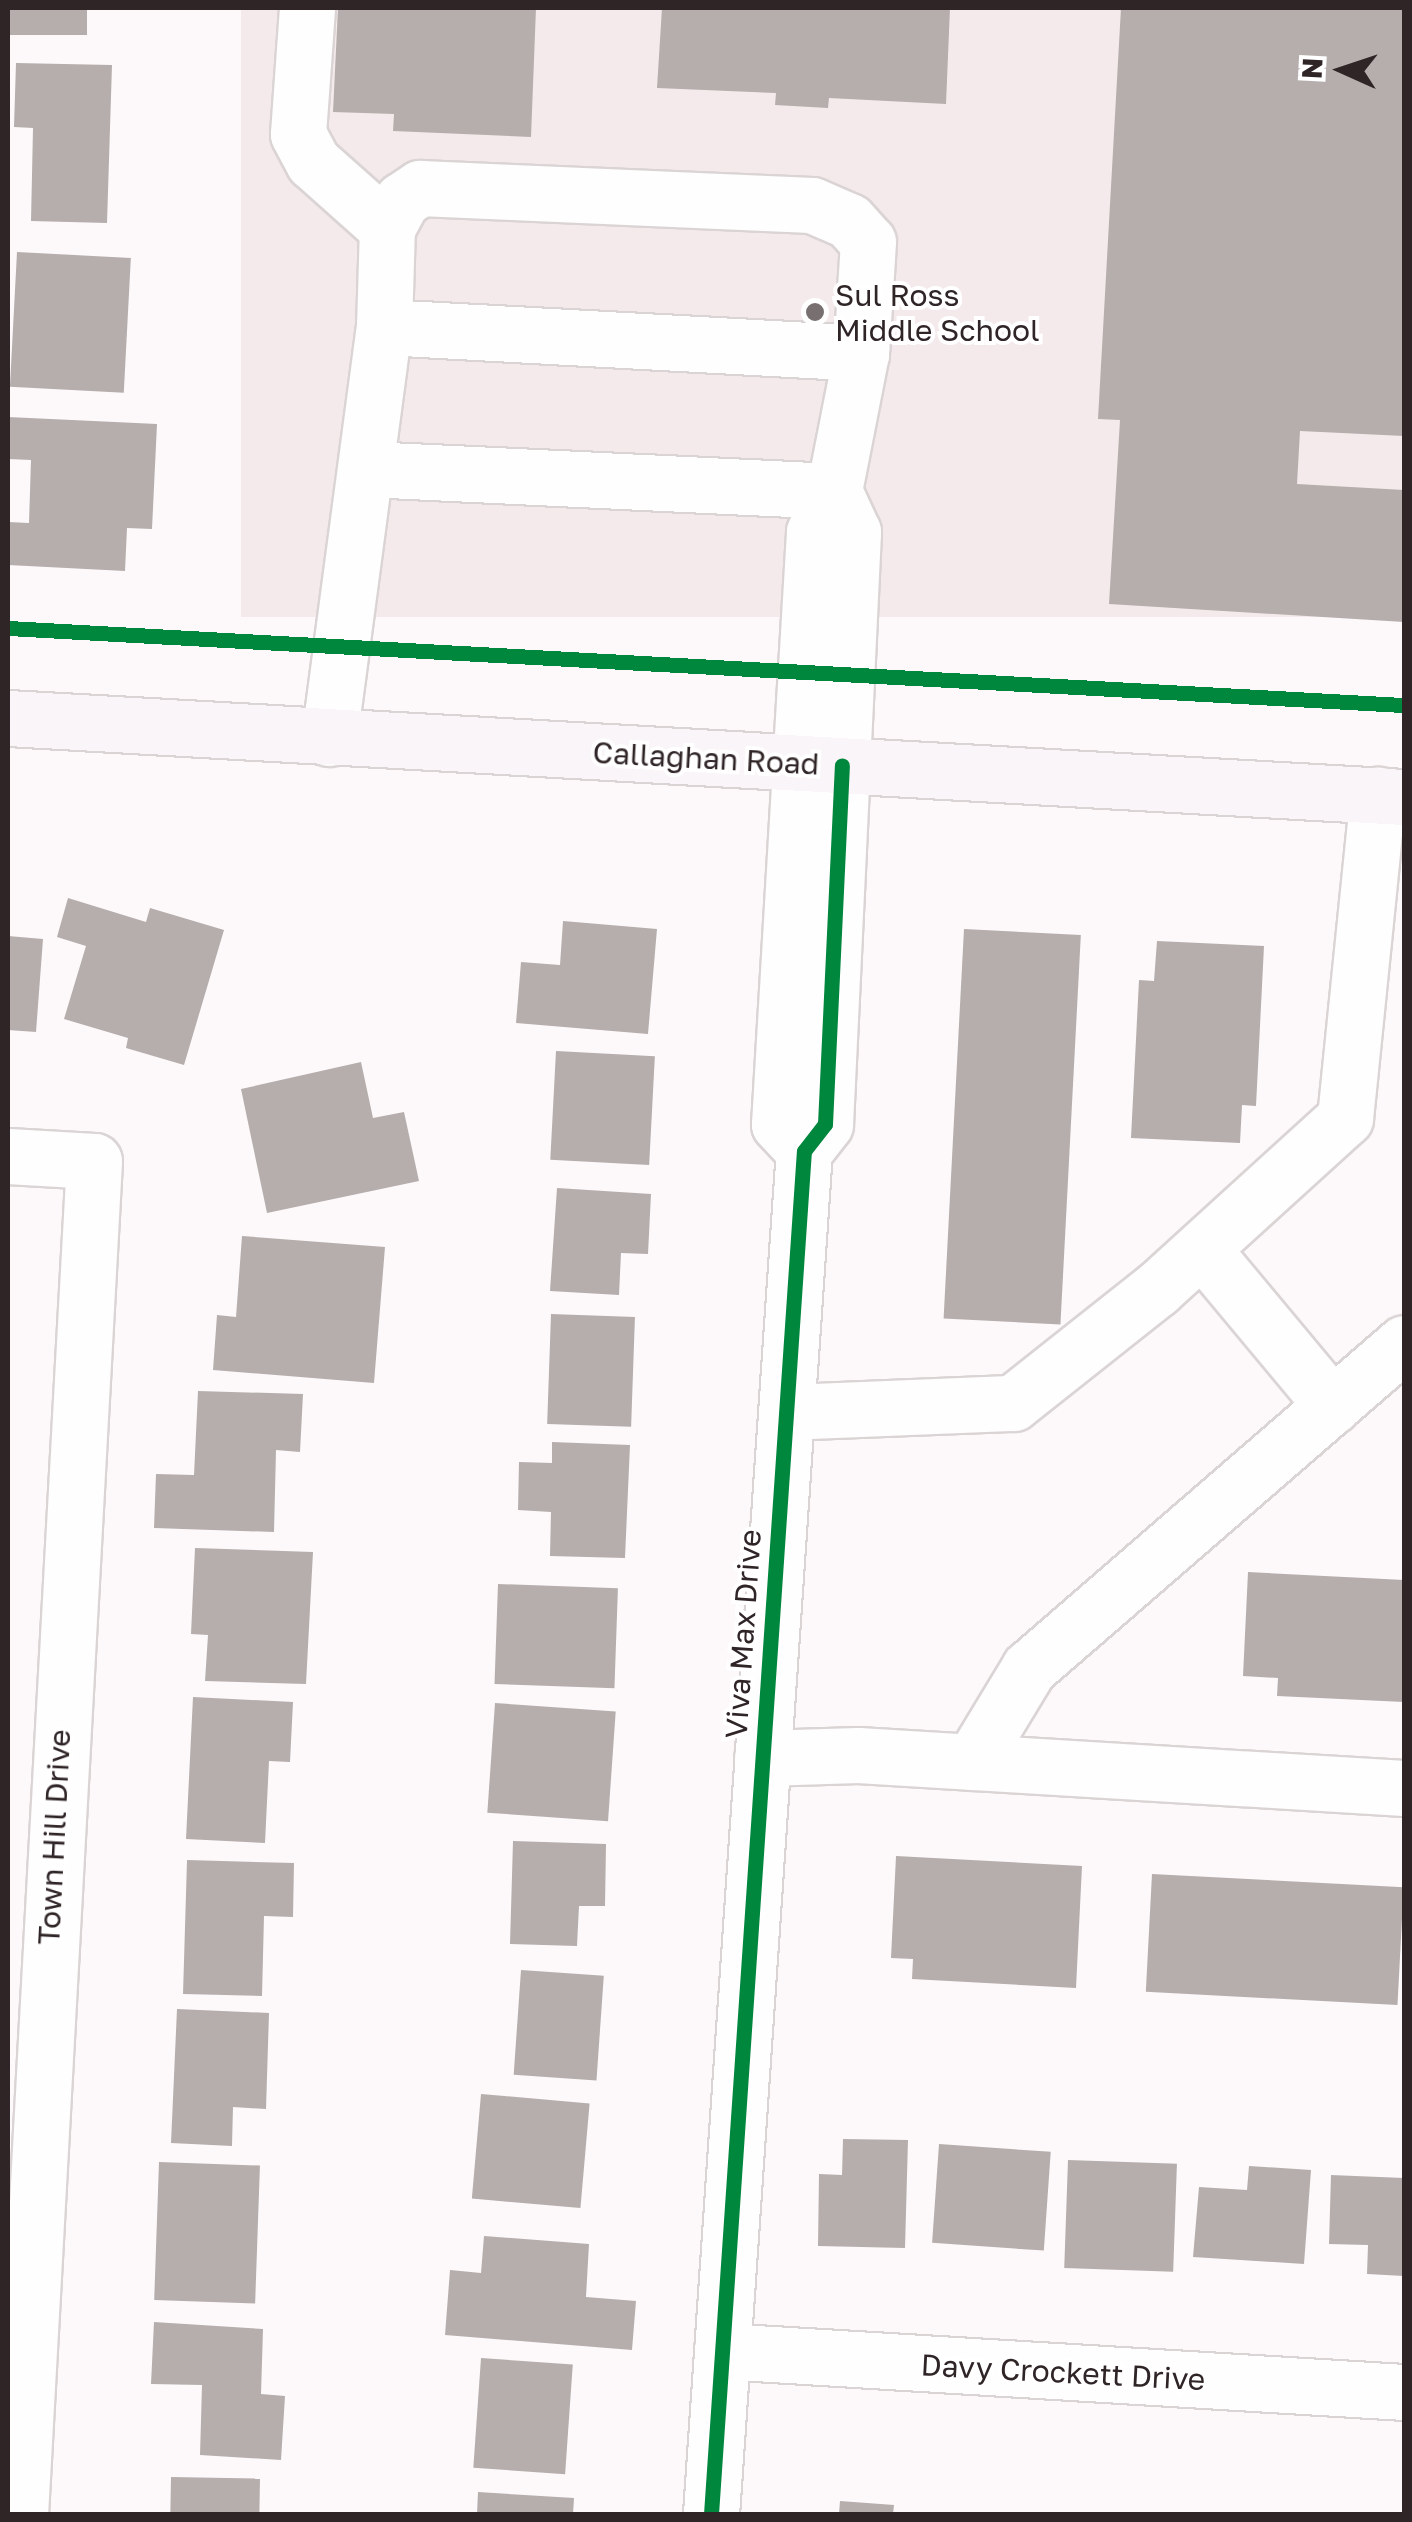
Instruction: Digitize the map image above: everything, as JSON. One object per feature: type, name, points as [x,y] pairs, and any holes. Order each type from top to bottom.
[{"type":"main road","name":"Callaghan Road","points":[[8,718],[1391,796]]},
{"type":"street","points":[[306,8],[298,134],[312,162],[387,228],[384,327],[329,738]]},
{"type":"street","name":"Viva Max Drive","points":[[387,228],[402,200],[420,188],[812,204],[849,221],[868,242],[861,353],[834,491],[814,532],[822,764],[779,1124],[804,1151],[712,2514]]},
{"type":"street","points":[[384,327],[861,353]]},
{"type":"street","points":[[367,469],[834,491]]},
{"type":"street","points":[[786,1412],[1014,1403],[1202,1249],[1345,1118],[1391,796]]},
{"type":"street","name":"Town Hill Drive","points":[[8,1156],[94,1161],[30,1847],[20,2514]]},
{"type":"street","points":[[1202,1249],[1334,1406]]},
{"type":"street","points":[[972,1762],[1029,1668],[1404,1343]]},
{"type":"street","points":[[762,1758],[972,1762],[1404,1788]]},
{"type":"street","name":"Davy Crockett Drive","points":[[722,2352],[1404,2392]]},
{"type":"shaded area","name":"Sul Ross Middle School","points":[[241,8],[1404,8],[1404,617],[241,617]]},
{"type":"building","points":[[8,8],[87,8],[87,35],[8,35]]},
{"type":"building","points":[[338,8],[536,8],[531,137],[393,131],[394,114],[333,112]]},
{"type":"building","points":[[662,8],[950,8],[946,104],[829,98],[828,108],[775,105],[776,93],[657,88]]},
{"type":"building","points":[[1121,8],[1404,8],[1404,436],[1300,431],[1297,484],[1404,490],[1404,622],[1109,604],[1120,420],[1098,419]]},
{"type":"building","points":[[16,63],[112,65],[107,223],[31,221],[33,128],[14,127]]},
{"type":"building","points":[[17,252],[131,258],[124,393],[10,387]]},
{"type":"building","points":[[8,417],[157,424],[152,529],[127,528],[125,571],[8,565],[8,522],[29,523],[31,460],[8,459]]},
{"type":"building","points":[[68,898],[146,922],[150,908],[224,930],[184,1065],[126,1048],[128,1038],[64,1019],[86,946],[57,937]]},
{"type":"building","points":[[563,921],[657,929],[648,1034],[516,1023],[521,962],[560,965]]},
{"type":"building","points":[[964,929],[1081,935],[1060,1325],[944,1318]]},
{"type":"building","points":[[8,936],[43,939],[36,1032],[8,1030]]},
{"type":"building","points":[[1157,941],[1264,946],[1256,1106],[1242,1105],[1240,1143],[1131,1138],[1139,980],[1154,981]]},
{"type":"building","points":[[556,1051],[655,1056],[649,1165],[550,1160]]},
{"type":"building","points":[[361,1062],[373,1118],[404,1112],[419,1181],[267,1213],[241,1089]]},
{"type":"building","points":[[557,1188],[651,1194],[648,1254],[621,1253],[619,1295],[550,1291]]},
{"type":"building","points":[[242,1236],[385,1247],[374,1383],[213,1370],[217,1315],[236,1317]]},
{"type":"building","points":[[551,1314],[635,1317],[631,1427],[547,1424]]},
{"type":"building","points":[[198,1391],[303,1394],[300,1452],[276,1450],[274,1532],[154,1528],[156,1474],[194,1475]]},
{"type":"building","points":[[552,1442],[630,1445],[625,1558],[550,1556],[551,1512],[518,1510],[519,1462],[552,1463]]},
{"type":"building","points":[[195,1548],[313,1552],[306,1684],[205,1681],[208,1635],[191,1634]]},
{"type":"building","points":[[1248,1572],[1404,1580],[1404,1702],[1277,1696],[1278,1678],[1243,1676]]},
{"type":"building","points":[[498,1584],[618,1588],[614,1688],[495,1684]]},
{"type":"building","points":[[193,1697],[293,1702],[290,1762],[269,1761],[265,1843],[186,1839]]},
{"type":"building","points":[[495,1703],[616,1711],[608,1821],[487,1813]]},
{"type":"building","points":[[513,1841],[606,1844],[605,1906],[579,1906],[577,1946],[510,1944]]},
{"type":"building","points":[[896,1856],[1082,1866],[1076,1988],[912,1979],[913,1959],[891,1958]]},
{"type":"building","points":[[187,1860],[294,1863],[293,1917],[264,1916],[262,1996],[183,1994]]},
{"type":"building","points":[[1152,1874],[1404,1887],[1397,2005],[1146,1992]]},
{"type":"building","points":[[521,1970],[604,1976],[596,2081],[514,2075]]},
{"type":"building","points":[[177,2009],[269,2013],[266,2109],[233,2107],[232,2146],[171,2143]]},
{"type":"building","points":[[481,2094],[590,2103],[580,2208],[472,2199]]},
{"type":"building","points":[[843,2139],[908,2140],[905,2248],[818,2246],[819,2174],[842,2175]]},
{"type":"building","points":[[939,2144],[1051,2152],[1044,2251],[932,2243]]},
{"type":"building","points":[[1068,2160],[1177,2164],[1173,2272],[1064,2268]]},
{"type":"building","points":[[159,2162],[260,2166],[255,2303],[154,2300]]},
{"type":"building","points":[[1249,2166],[1311,2170],[1304,2264],[1193,2257],[1199,2187],[1247,2190]]},
{"type":"building","points":[[1331,2175],[1404,2178],[1404,2276],[1367,2274],[1368,2245],[1329,2244]]},
{"type":"building","points":[[484,2236],[589,2244],[586,2297],[636,2301],[632,2350],[445,2335],[450,2270],[481,2273]]},
{"type":"building","points":[[154,2322],[263,2329],[261,2394],[285,2396],[281,2460],[200,2455],[202,2385],[151,2384]]},
{"type":"building","points":[[481,2358],[573,2364],[565,2474],[473,2468]]},
{"type":"building","points":[[171,2477],[260,2479],[259,2514],[170,2514]]},
{"type":"building","points":[[478,2492],[574,2498],[573,2514],[477,2514]]},
{"type":"building","points":[[840,2501],[894,2505],[893,2514],[839,2514]]},
{"type":"cycle path","points":[[8,628],[1404,705]]},
{"type":"cycle path","points":[[711,2514],[804,1151],[825,1124],[842,765]]},
{"type":"place","name":"Sul Ross Middle School","points":[[815,312]]}]
